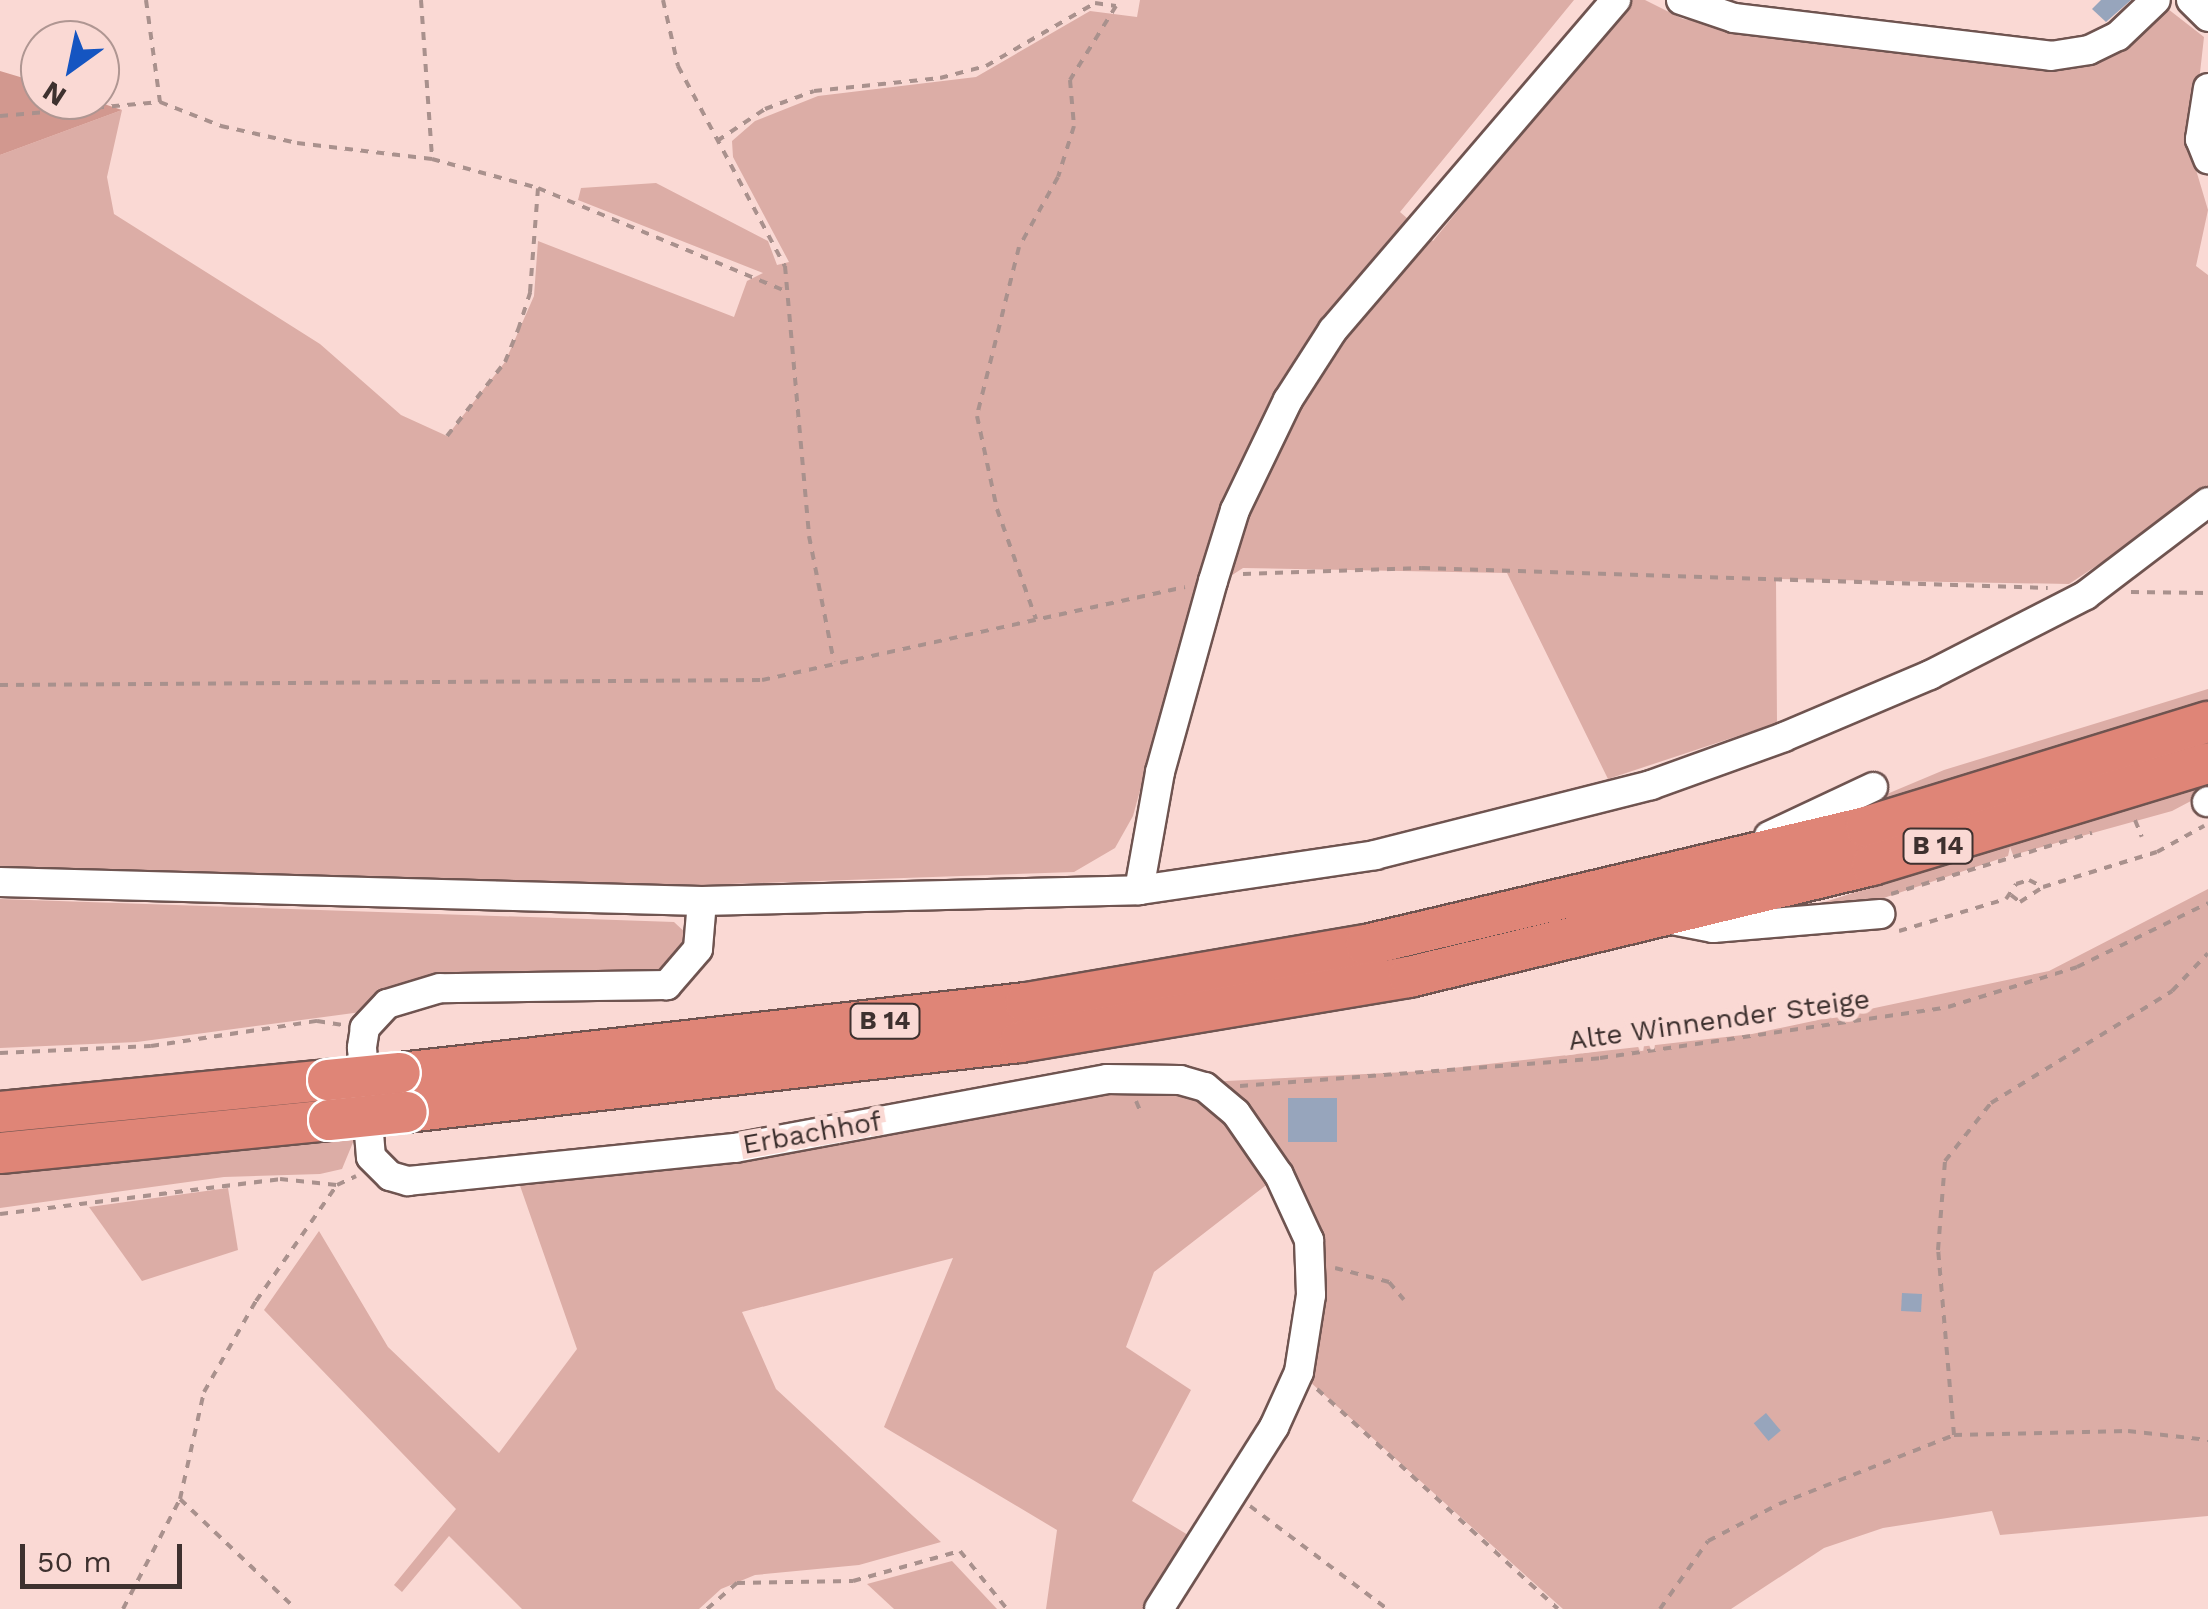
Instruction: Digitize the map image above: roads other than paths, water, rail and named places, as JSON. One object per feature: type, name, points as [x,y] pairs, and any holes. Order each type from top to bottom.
[{"type":"highway","name":"B 14","points":[[0,1153],[330,1120],[404,1092],[1046,1000],[1366,945],[1736,862],[2208,722]]},
{"type":"highway","name":"B 14","points":[[0,1112],[328,1080],[404,1092],[838,1066],[1171,1020],[1408,978],[1666,919],[1988,832],[2205,795]]},
{"type":"street","points":[[1139,890],[1160,772],[1212,581],[1262,450],[1333,330],[1616,0]]},
{"type":"street","points":[[1681,0],[1734,18],[2050,56],[2089,50],[2118,36],[2156,0]]},
{"type":"street","points":[[2191,0],[2208,17]]},
{"type":"street","points":[[2208,88],[2200,139],[2208,159]]},
{"type":"street","points":[[0,882],[702,901],[1139,890],[1375,855],[1651,784],[1784,737],[1930,674],[2086,594],[2208,502]]},
{"type":"street","points":[[1736,862],[1774,832],[1873,788]]},
{"type":"street","name":"Erbachhof","points":[[702,901],[698,949],[667,985],[440,988],[404,994],[365,1028],[368,1148],[378,1167],[408,1181],[735,1148],[1107,1079],[1180,1080],[1218,1096],[1279,1175],[1310,1253],[1311,1295],[1298,1372],[1234,1494],[1159,1609]]},
{"type":"street","points":[[1666,919],[1714,928],[1888,917]]}]
